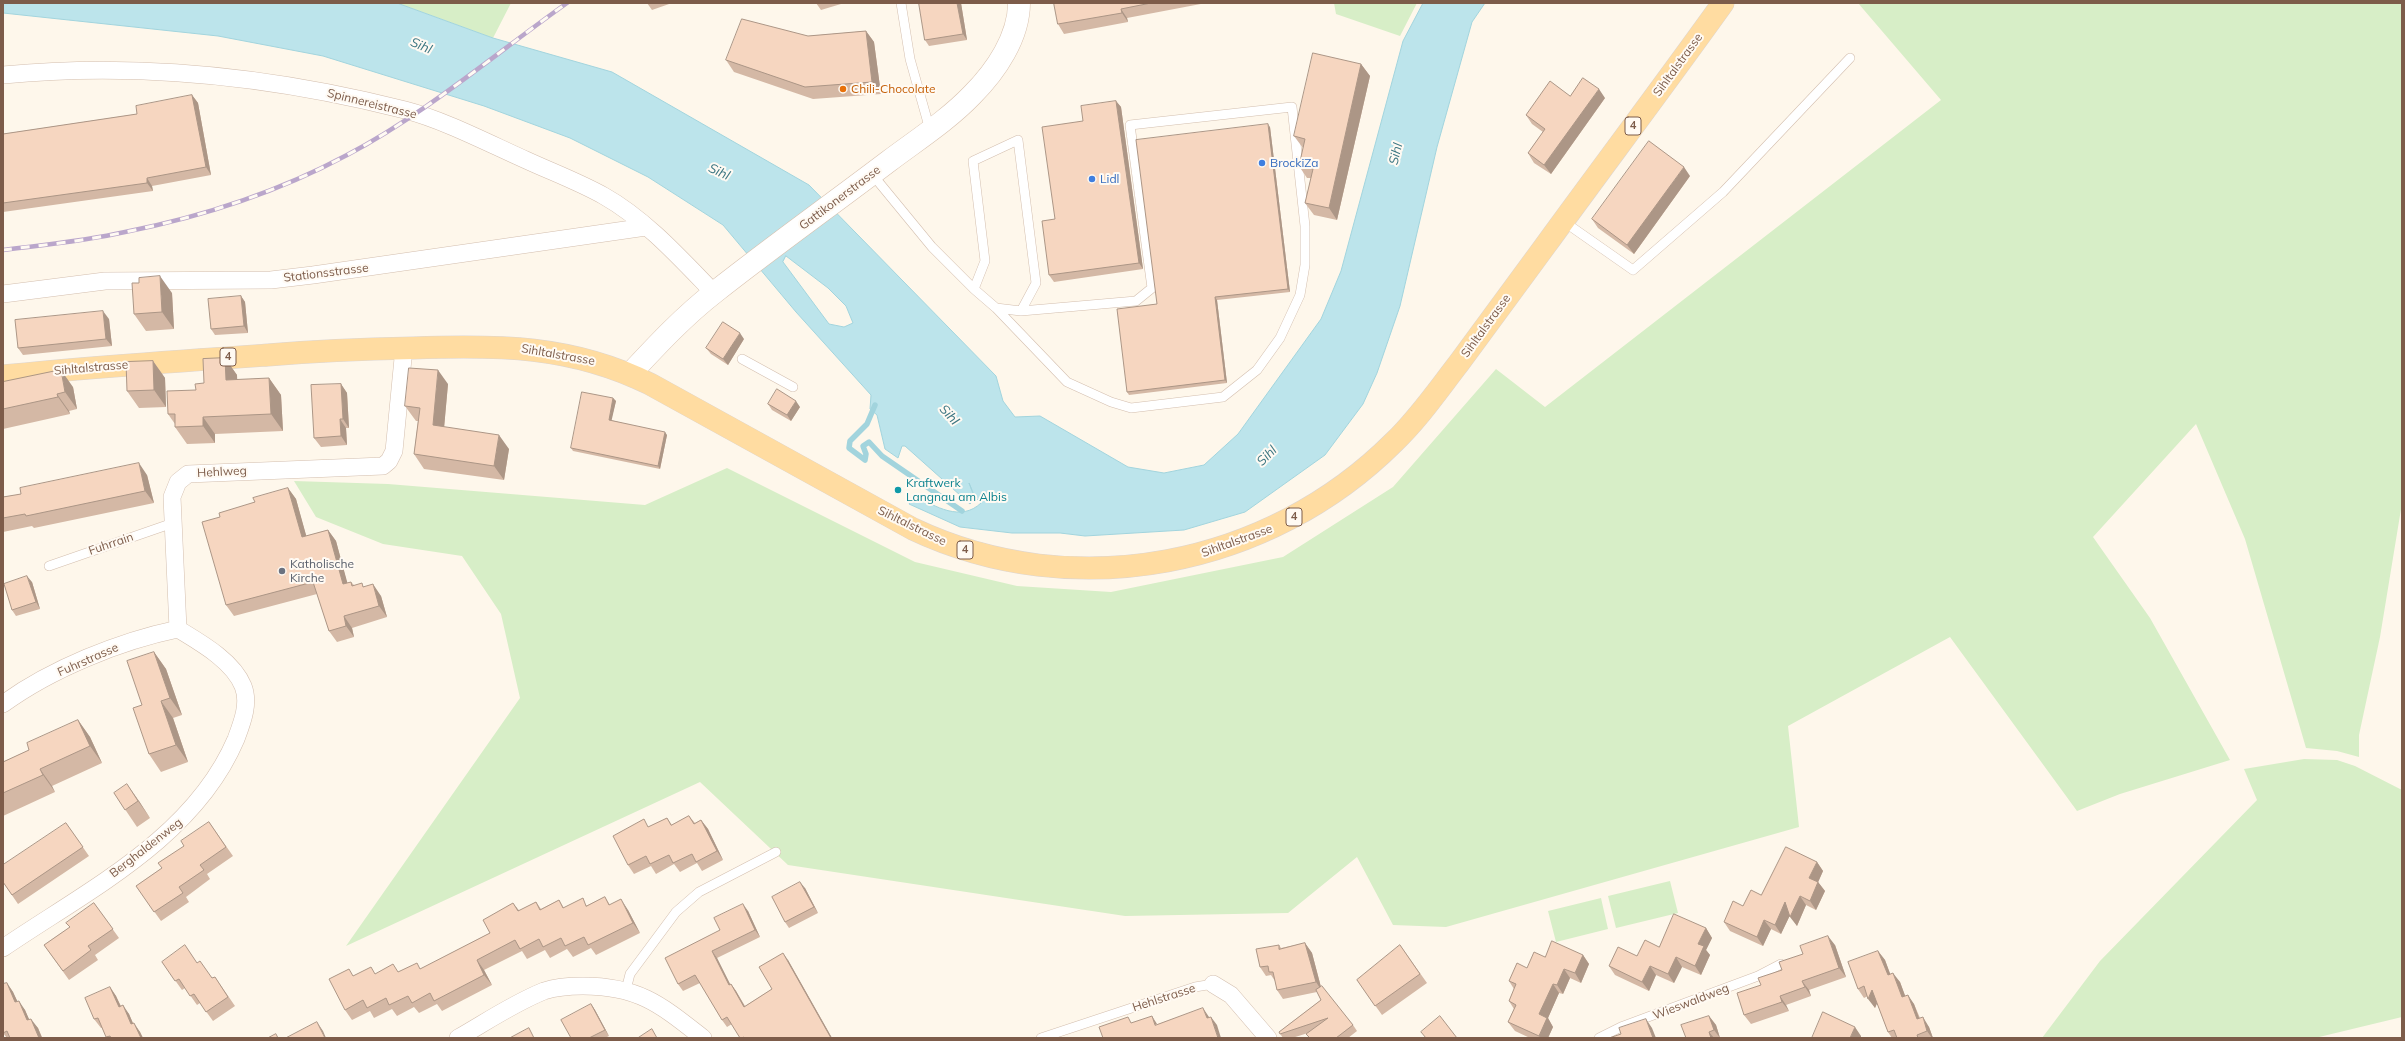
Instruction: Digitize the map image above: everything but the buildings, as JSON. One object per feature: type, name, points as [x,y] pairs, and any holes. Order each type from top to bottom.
[{"type":"main road","name":"Gattikonerstrasse","points":[[630,374],[660,342],[714,293],[930,130],[972,95],[1000,60],[1013,34],[1019,15],[1019,3]]},
{"type":"main road","name":"Sihltalstrasse","points":[[3,376],[142,363],[319,351],[480,346],[529,349],[576,356],[606,364],[630,374],[913,529],[958,548],[1001,559],[1069,568],[1112,568],[1152,564],[1201,554],[1257,536],[1297,516],[1362,470],[1393,443],[1424,408],[1563,222],[1723,3]]},
{"type":"street","name":"Spinnereistrasse","points":[[3,75],[106,69],[170,72],[315,91],[407,111],[480,139],[605,196],[646,227],[714,293]]},
{"type":"street","name":"Stationsstrasse","points":[[3,294],[105,281],[263,280],[306,276],[646,227]]},
{"type":"street","name":"Hehlweg","points":[[178,630],[172,497],[178,482],[188,474],[383,466],[389,461],[394,451],[404,348]]},
{"type":"street","name":"Fuhrstrasse","points":[[3,704],[41,681],[109,649],[148,635],[178,630]]},
{"type":"street","name":"Berghaldenweg","points":[[3,948],[100,884],[163,836],[187,814],[219,773],[242,723],[245,710],[244,687],[238,675],[201,642],[178,630]]},
{"type":"street","name":"Hehlstrasse","points":[[1213,984],[1231,996],[1268,1038]]},
{"type":"street","points":[[458,1038],[544,991],[566,986],[626,990],[643,996],[673,1014],[703,1038]]},
{"type":"lane","points":[[901,3],[910,59],[930,130]]},
{"type":"lane","points":[[1563,222],[1633,270],[1723,192],[1850,58]]},
{"type":"lane","points":[[872,174],[932,247],[974,289],[996,308],[1067,382],[1111,402],[1131,408],[1223,397],[1256,370],[1280,338],[1300,295],[1305,265],[1305,226],[1292,107],[1130,125],[1152,288],[1136,301],[1021,311],[996,308]]},
{"type":"lane","points":[[974,289],[986,261],[973,161],[1018,140],[1036,283],[1021,311]]},
{"type":"lane","points":[[742,359],[793,387]]},
{"type":"lane","name":"Fuhrrain","points":[[48,566],[173,523]]},
{"type":"lane","points":[[626,990],[630,974],[676,912],[699,892],[776,852]]},
{"type":"lane","name":"Wieswaldweg","points":[[1599,1038],[1621,1028],[1758,976],[1781,964]]},
{"type":"lane","name":"Hehlstrasse","points":[[1041,1038],[1195,987],[1213,984]]},
{"type":"green space","points":[[397,3],[511,3],[493,38]]},
{"type":"green space","points":[[1334,3],[1417,3],[1400,36],[1336,14]]},
{"type":"green space","points":[[1858,3],[2402,3],[2402,503],[2380,637],[2359,735],[2359,757],[2337,751],[2306,748],[2245,539],[2196,424],[2093,537],[2150,618],[2230,760],[2120,794],[2077,811],[1950,637],[1788,726],[1799,827],[1446,927],[1393,925],[1357,857],[1288,913],[1125,916],[788,865],[700,782],[346,946],[520,698],[501,614],[462,556],[383,544],[316,517],[294,481],[388,484],[645,505],[727,468],[915,562],[1017,586],[1111,592],[1283,557],[1393,487],[1496,369],[1545,407],[1941,100]]},
{"type":"green space","points":[[2304,759],[2337,760],[2355,766],[2402,790],[2402,1017],[2315,1038],[2042,1038],[2100,961],[2257,800],[2244,769]]},
{"type":"green space","points":[[1670,881],[1678,913],[1616,928],[1608,896]]},
{"type":"green space","points":[[1601,898],[1608,929],[1556,942],[1548,911]]},
{"type":"water","name":"Sihl","points":[[3,3],[397,3],[493,38],[612,72],[809,185],[996,376],[1003,401],[1015,417],[1040,416],[1128,467],[1164,473],[1204,465],[1238,434],[1321,319],[1341,271],[1403,41],[1423,3],[1485,3],[1472,22],[1437,147],[1400,306],[1377,373],[1363,404],[1325,455],[1245,512],[1184,530],[1085,536],[1060,533],[1012,533],[960,527],[909,504],[915,495],[939,508],[948,511],[965,511],[973,509],[981,503],[975,497],[969,483],[975,499],[970,504],[905,446],[902,446],[898,458],[885,449],[877,415],[870,409],[871,395],[796,312],[723,225],[648,177],[570,138],[484,106],[323,56],[218,36],[3,13]],"holes":[[[786,256],[828,288],[846,306],[853,323],[844,327],[829,324],[783,262]]]},
{"type":"waterway","points":[[875,405],[867,424],[850,441],[849,448],[865,460],[866,454],[863,446],[869,442],[882,456],[962,511]]},
{"type":"railway","points":[[3,250],[95,238],[154,226],[239,202],[294,181],[347,155],[404,121],[459,83],[567,3]]},
{"type":"place","name":"Chili-Chocolate","points":[[843,89]]},
{"type":"place","name":"BrockiZa","points":[[1262,163]]},
{"type":"place","name":"Lidl","points":[[1092,179]]},
{"type":"place","name":"Kraftwerk Langnau am Albis","points":[[898,490]]},
{"type":"place","name":"Katholische Kirche","points":[[282,571]]}]
